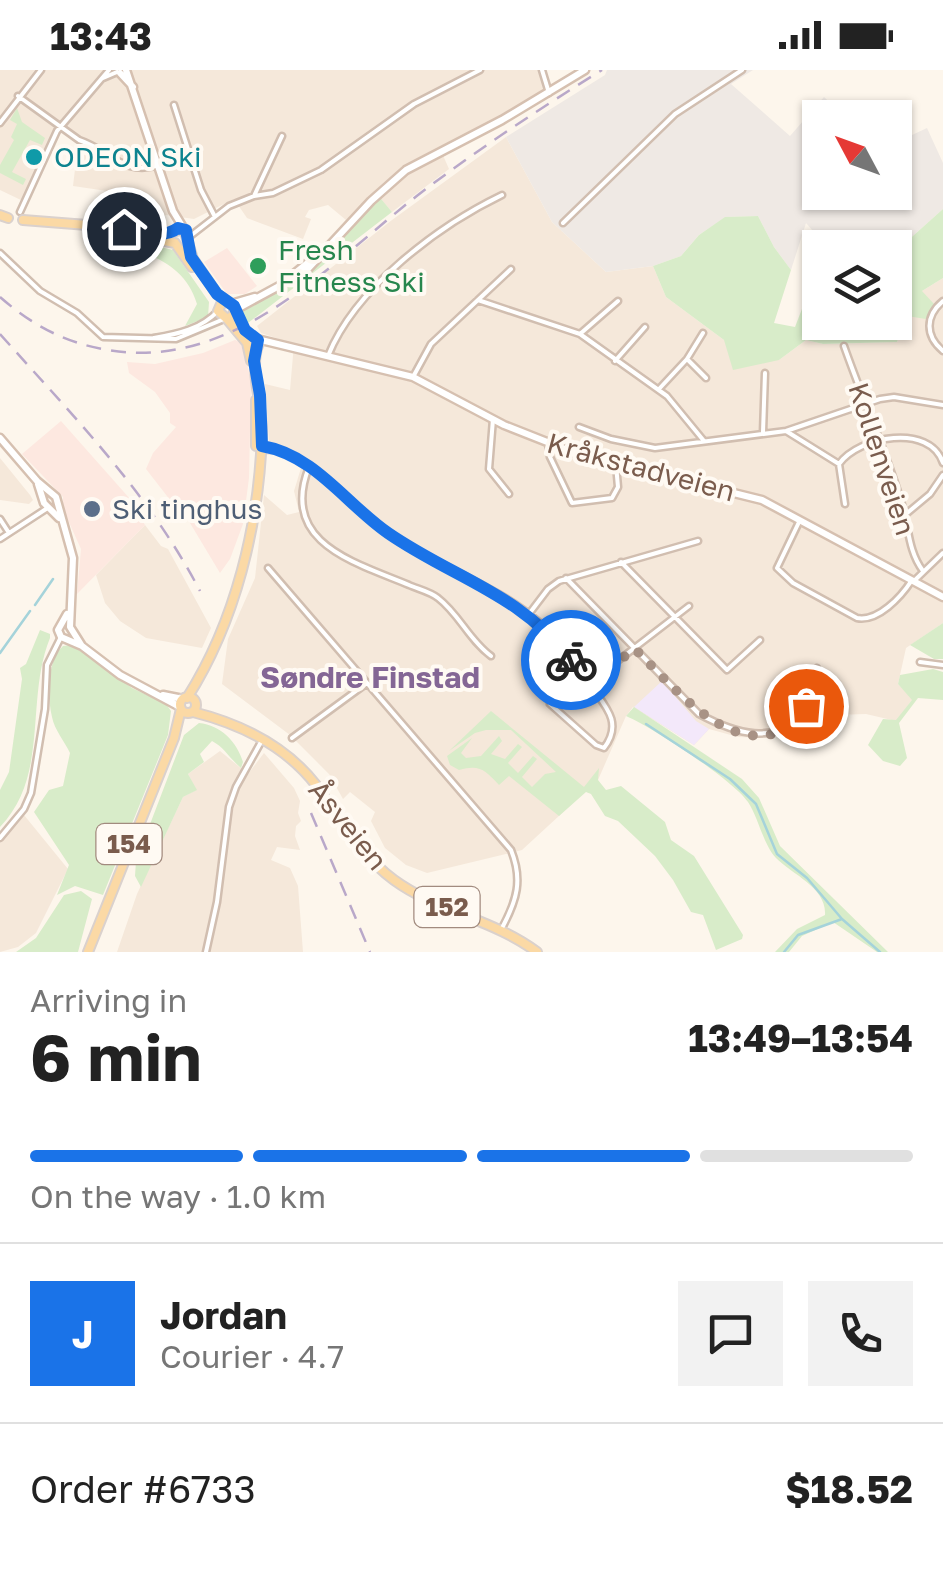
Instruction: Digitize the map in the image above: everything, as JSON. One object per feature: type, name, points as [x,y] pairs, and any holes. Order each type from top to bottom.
[{"type":"main road","points":[[227,311],[282,284],[328,246],[406,170],[585,70]]},
{"type":"main road","points":[[118,71],[134,88],[191,257],[227,311]]},
{"type":"main road","points":[[0,438],[36,481],[60,519],[73,558],[66,632],[126,679],[188,705],[241,571],[252,525],[258,483],[260,395],[253,343],[175,238],[174,210]]},
{"type":"main road","points":[[22,216],[175,238],[187,236]]},
{"type":"main road","points":[[175,238],[187,236]]},
{"type":"main road","name":"Kråkstadveien","points":[[253,343],[272,342],[413,377],[548,443],[616,465],[752,497],[943,597]]},
{"type":"main road","name":"Åsveien","points":[[188,705],[266,741],[304,772],[358,847],[386,874],[424,898],[501,928],[537,952]]},
{"type":"main road","name":"154","points":[[88,952],[188,705]]},
{"type":"street","points":[[0,123],[41,70]]},
{"type":"street","points":[[187,236],[214,214],[321,170],[414,104],[480,70]]},
{"type":"street","points":[[542,70],[549,93]]},
{"type":"street","points":[[564,222],[675,114],[742,70]]},
{"type":"street","points":[[22,216],[42,159],[60,126],[99,80],[118,71]]},
{"type":"street","points":[[18,96],[130,168],[144,170],[160,165]]},
{"type":"street","points":[[174,105],[214,214]]},
{"type":"street","points":[[254,196],[282,136]]},
{"type":"street","points":[[328,356],[350,314],[374,286],[464,217],[502,195]]},
{"type":"street","points":[[0,252],[40,291],[78,313],[98,336],[176,339],[227,311]]},
{"type":"street","points":[[413,377],[431,344],[511,269]]},
{"type":"street","points":[[478,300],[580,334],[659,390],[684,413],[704,441]]},
{"type":"street","points":[[580,334],[618,301]]},
{"type":"street","points":[[943,302],[931,314],[929,323],[932,339],[943,350]]},
{"type":"street","points":[[150,338],[180,334],[227,311]]},
{"type":"street","points":[[615,361],[645,327]]},
{"type":"street","points":[[659,390],[687,359],[703,332]]},
{"type":"street","name":"Kollenveien","points":[[844,346],[906,514],[912,554],[923,571]]},
{"type":"street","points":[[687,359],[706,378]]},
{"type":"street","points":[[763,432],[765,372]]},
{"type":"street","points":[[579,427],[649,448],[786,430],[864,402],[894,397],[942,404]]},
{"type":"street","points":[[493,419],[490,469],[509,494]]},
{"type":"street","points":[[786,430],[839,464],[845,504]]},
{"type":"street","points":[[839,464],[855,449],[881,439],[928,444],[943,464]]},
{"type":"street","points":[[548,443],[567,500],[572,503],[612,498],[618,488],[616,465]]},
{"type":"street","points":[[259,445],[276,448],[308,467],[385,531],[528,614],[553,636],[589,682],[614,723],[614,732],[604,748],[550,704],[554,696],[589,682],[689,606]]},
{"type":"street","points":[[308,467],[301,493],[302,512],[318,539],[346,558],[438,598],[491,656]]},
{"type":"street","points":[[906,514],[930,494],[943,474]]},
{"type":"street","points":[[0,539],[33,518],[48,501]]},
{"type":"street","points":[[800,519],[777,562],[780,572],[793,583],[864,620],[878,615],[941,558]]},
{"type":"street","points":[[0,520],[8,534]]},
{"type":"street","points":[[528,614],[548,588],[566,578],[698,541]]},
{"type":"street","points":[[621,562],[727,670],[760,640]]},
{"type":"street","points":[[268,568],[511,850],[519,883],[516,901],[501,928]]},
{"type":"street","points":[[566,578],[699,714],[726,727],[753,734],[778,733],[803,716],[817,668]]},
{"type":"street","points":[[0,838],[24,809],[31,793],[45,710],[47,665],[66,632]]},
{"type":"street","points":[[920,662],[943,665]]},
{"type":"street","points":[[292,738],[367,684]]},
{"type":"street","points":[[206,952],[217,902],[229,806],[236,787],[266,741]]},
{"type":"shaded area","points":[[0,70],[544,70],[549,87],[485,126],[412,161],[346,220],[328,205],[309,210],[305,217],[311,219],[303,239],[247,218],[234,199],[194,219],[166,215],[160,219],[155,206],[140,206],[141,196],[73,186],[76,161],[87,147],[58,125],[23,201],[0,190]]},
{"type":"shaded area","points":[[607,70],[753,70],[731,84],[790,136],[802,122],[802,210],[912,210],[912,135],[927,128],[943,163],[943,209],[912,237],[912,230],[812,230],[806,223],[791,270],[758,216],[726,217],[699,235],[681,256],[653,266],[606,272],[552,222],[506,137],[605,75]]},
{"type":"shaded area","points":[[506,137],[552,222],[606,272],[653,266],[666,297],[724,340],[779,360],[806,340],[823,344],[912,340],[912,302],[943,278],[943,623],[906,648],[898,684],[913,699],[896,721],[866,714],[806,716],[780,735],[738,737],[709,729],[694,745],[633,707],[598,780],[522,850],[427,873],[406,865],[385,848],[371,821],[375,812],[350,792],[343,799],[329,774],[290,735],[222,684],[228,639],[255,578],[264,495],[287,515],[299,512],[294,491],[301,468],[281,455],[266,455],[269,441],[265,384],[290,390],[294,344],[261,333],[257,326]]},
{"type":"shaded area","points":[[442,153],[449,169],[392,212],[380,198],[409,172]]},
{"type":"shaded area","points":[[227,248],[257,286],[245,294],[227,294],[204,262]]},
{"type":"shaded area","points":[[235,340],[240,342],[251,382],[249,478],[243,524],[230,559],[220,573],[178,503],[174,505],[146,469],[153,453],[176,427],[170,423],[170,413],[155,392],[129,373],[127,362],[155,364],[203,353]]},
{"type":"shaded area","points":[[61,421],[131,500],[145,525],[77,594],[81,549],[63,509],[63,497],[22,454]]},
{"type":"shaded area","points":[[0,458],[30,495],[33,500],[29,504],[0,500]]},
{"type":"shaded area","points":[[145,525],[168,549],[211,628],[202,648],[146,638],[120,621],[105,603],[96,575]]},
{"type":"shaded area","points":[[662,681],[696,721],[709,729],[694,745],[634,707]]},
{"type":"shaded area","points":[[220,751],[248,774],[264,753],[300,801],[301,821],[295,836],[300,850],[277,847],[271,860],[290,868],[298,886],[303,952],[117,952],[137,894],[183,797],[196,790],[188,774]]},
{"type":"shaded area","points":[[24,815],[68,869],[36,933],[18,947],[0,952],[0,843]]},
{"type":"green space","points":[[17,108],[22,122],[45,138],[42,145],[30,140],[12,172],[26,179],[23,185],[0,173],[0,165],[14,140],[11,137],[17,124],[10,120]]},
{"type":"green space","points":[[377,194],[392,212],[248,323],[244,322],[239,308],[296,278]]},
{"type":"green space","points":[[943,209],[943,278],[922,291],[934,304],[926,319],[912,317],[912,237]]},
{"type":"green space","points":[[758,216],[791,270],[774,323],[795,327],[802,309],[802,340],[806,340],[779,360],[733,370],[724,340],[666,297],[653,266],[681,256],[699,235],[725,217]]},
{"type":"green space","points":[[133,240],[173,250],[209,302],[208,317],[185,326],[197,304],[187,283],[164,262],[134,248]]},
{"type":"green space","points":[[806,340],[898,340],[897,342],[823,344]]},
{"type":"green space","points":[[943,623],[943,659],[934,659],[910,645]]},
{"type":"green space","points":[[40,630],[50,634],[50,638],[39,686],[31,760],[15,806],[0,827],[0,790],[9,772],[22,679],[20,668],[26,664]]},
{"type":"green space","points":[[72,645],[132,688],[166,704],[171,711],[168,735],[103,895],[75,886],[57,895],[69,865],[34,812],[49,790],[63,786],[70,753],[53,722],[50,679],[58,652],[63,646]]},
{"type":"green space","points":[[933,669],[943,672],[943,700],[918,698],[899,723],[907,758],[900,766],[883,761],[868,745],[883,719],[896,720],[912,700],[898,684],[900,675]]},
{"type":"green space","points":[[634,707],[742,779],[759,798],[780,846],[888,952],[877,952],[833,922],[802,936],[789,952],[775,952],[797,929],[825,915],[821,897],[776,858],[740,792],[691,755],[626,716]]},
{"type":"green space","points":[[491,711],[584,787],[599,768],[598,780],[606,790],[621,786],[665,822],[671,840],[694,856],[742,939],[716,950],[703,915],[691,912],[655,856],[618,821],[605,816],[591,794],[586,792],[559,816],[509,776],[499,785],[482,770],[459,770],[450,765],[447,756],[472,738],[461,753],[466,758],[481,756],[499,736],[502,741],[491,754],[505,759],[518,744],[522,747],[508,763],[518,773],[533,756],[537,759],[522,777],[532,787],[545,774],[556,772],[511,730],[475,733],[449,751]]},
{"type":"green space","points":[[199,723],[214,727],[232,741],[243,762],[241,768],[212,741],[200,754],[204,762],[188,774],[197,790],[183,797],[141,887],[135,876],[136,861],[184,735]]},
{"type":"green space","points":[[81,891],[92,899],[78,952],[16,952],[36,938],[64,895]]},
{"type":"waterway","points":[[35,605],[53,579]]},
{"type":"waterway","points":[[0,653],[30,611]]},
{"type":"waterway","points":[[646,724],[730,779],[756,804],[777,854],[807,878],[842,919],[880,952]]},
{"type":"waterway","points":[[784,952],[798,935],[842,919]]},
{"type":"railway","points":[[0,297],[50,331],[92,347],[154,352],[197,345],[276,307],[440,178],[602,70]]},
{"type":"railway","points":[[0,334],[134,488],[200,591]]},
{"type":"railway","points":[[311,813],[370,952]]},
{"type":"way so far","points":[[571,660],[589,682],[635,649],[699,714],[740,732],[778,733],[803,716],[806,706]]},
{"type":"place","name":"ODEON Ski","points":[[34,157]]},
{"type":"place","name":"Fresh Fitness Ski","points":[[258,266]]},
{"type":"place","name":"Ski tinghus","points":[[92,509]]},
{"type":"district","name":"Søndre Finstad","points":[[370,678]]},
{"type":"route","points":[[124,229],[158,235],[173,233],[178,228],[186,230],[191,257],[217,294],[234,306],[245,330],[258,340],[254,361],[262,446],[290,455],[323,476],[385,531],[528,614],[544,626],[571,660]]}]
